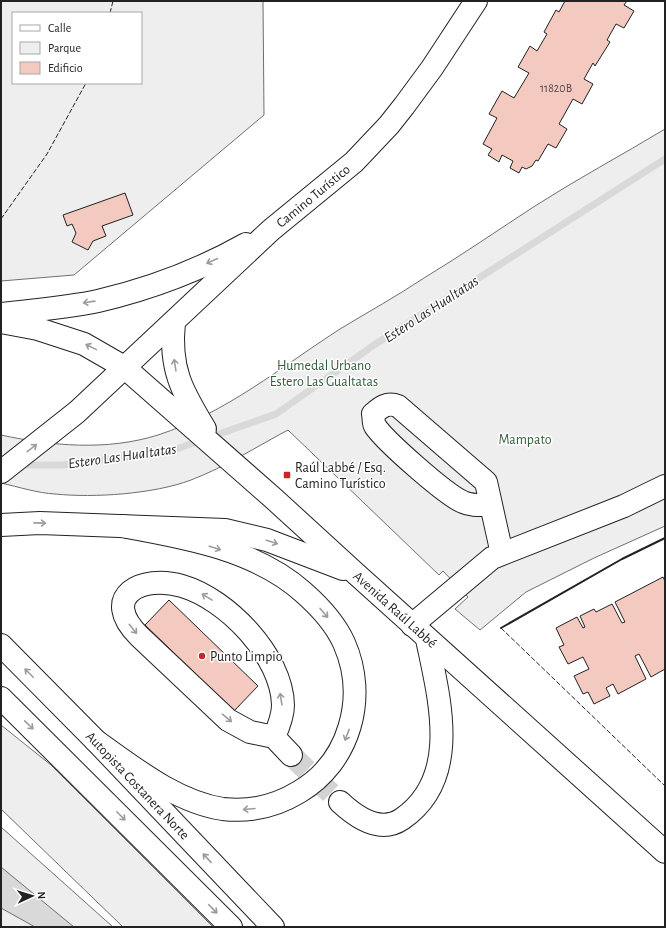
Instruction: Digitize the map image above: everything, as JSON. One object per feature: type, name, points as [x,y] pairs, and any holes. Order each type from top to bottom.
[{"type":"main road","name":"Camino Turístico","points":[[1,472],[77,412],[271,230],[333,180],[373,142],[432,68],[476,1]]},
{"type":"main road","points":[[1,314],[96,301],[157,284],[208,263],[271,230]]},
{"type":"main road","name":"Avenida Raúl Labbé","points":[[1,322],[38,329],[84,344],[104,354],[124,367],[215,446],[665,852]]},
{"type":"main road","points":[[174,322],[172,339],[175,369],[188,402],[215,446]]},
{"type":"main road","points":[[490,505],[462,502],[442,488],[386,438],[374,424],[373,414],[382,406],[391,403],[398,406],[486,482],[502,554]]},
{"type":"main road","points":[[340,802],[362,820],[382,825],[391,824],[407,816],[428,794],[437,772],[442,728],[441,704],[420,632],[483,566],[502,554],[624,506],[665,486]]},
{"type":"main road","points":[[1,525],[40,523],[205,529],[245,534],[290,548],[354,572]]},
{"type":"main road","points":[[96,740],[153,779],[195,801],[221,808],[252,809],[270,806],[289,798],[319,778],[339,753],[350,727],[355,698],[353,669],[344,642],[330,619],[303,591],[272,570],[243,557],[163,534],[122,526]]},
{"type":"main road","points":[[274,737],[281,718],[283,704],[280,690],[270,662],[248,630],[207,596],[182,586],[168,583],[147,583],[128,594],[124,601],[123,612],[130,628],[228,720],[250,732],[274,737],[291,755]]},
{"type":"main road","name":"Autopista Costanera Norte","points":[[1,645],[96,740],[273,927]]},
{"type":"main road","points":[[1,698],[231,927]]},
{"type":"green space","points":[[1,1],[263,1],[264,115],[74,275],[1,281]]},
{"type":"green space","name":"Mampato","points":[[665,129],[665,526],[594,558],[526,592],[480,630],[455,609],[468,597],[443,571],[439,575],[288,430],[204,475],[160,489],[124,494],[71,495],[28,490],[1,483],[1,435],[40,442],[99,445],[139,440],[183,426],[230,402],[340,329],[414,285],[551,196]]},
{"type":"green space","points":[[1,725],[51,765],[213,927],[123,927],[1,809]]},
{"type":"green space","points":[[1,827],[113,927],[1,927]]},
{"type":"shaded area","points":[[1,867],[74,927],[35,927],[1,908]]},
{"type":"building","points":[[565,1],[627,1],[624,5],[634,11],[624,28],[616,24],[607,40],[610,42],[595,66],[593,63],[584,79],[593,84],[582,104],[573,99],[559,124],[567,129],[556,148],[548,144],[538,161],[536,160],[532,166],[526,169],[522,167],[519,173],[510,168],[513,161],[502,155],[499,162],[488,155],[492,149],[483,144],[497,118],[489,114],[502,91],[514,98],[529,73],[518,67],[530,46],[537,51],[547,34],[544,32],[556,10],[559,12]]},
{"type":"building","points":[[125,193],[133,215],[102,226],[106,236],[93,241],[88,250],[72,242],[76,233],[72,224],[67,226],[63,215]]},
{"type":"building","points":[[663,577],[665,581],[665,669],[651,677],[639,654],[635,656],[646,679],[618,694],[613,684],[606,688],[610,696],[594,704],[588,692],[583,694],[574,676],[589,669],[583,657],[568,664],[559,647],[564,645],[556,628],[577,617],[583,628],[585,627],[580,616],[594,609],[596,612],[612,604],[622,623],[625,622],[615,602]]},
{"type":"building","name":"Punto Limpio","points":[[169,600],[258,686],[234,711],[145,625]]},
{"type":"waterway","name":"Estero Las Hualtatas","points":[[19,465],[62,465],[168,452],[276,414],[374,345],[665,159]]},
{"type":"tunnel","points":[[291,755],[340,802]]},
{"type":"fence","points":[[110,12],[113,1]]},
{"type":"fence","points":[[1,219],[47,154],[85,84]]},
{"type":"fence","points":[[501,628],[665,786]]},
{"type":"wall","points":[[501,628],[622,559],[665,538]]},
{"type":"place","name":"Raúl Labbé / Esq. Camino Turístico","points":[[287,475]]},
{"type":"place","name":"Punto Limpio","points":[[202,656]]},
{"type":"park label","name":"Humedal Urbano Estero Las Gualtatas","points":[[324,374]]}]
